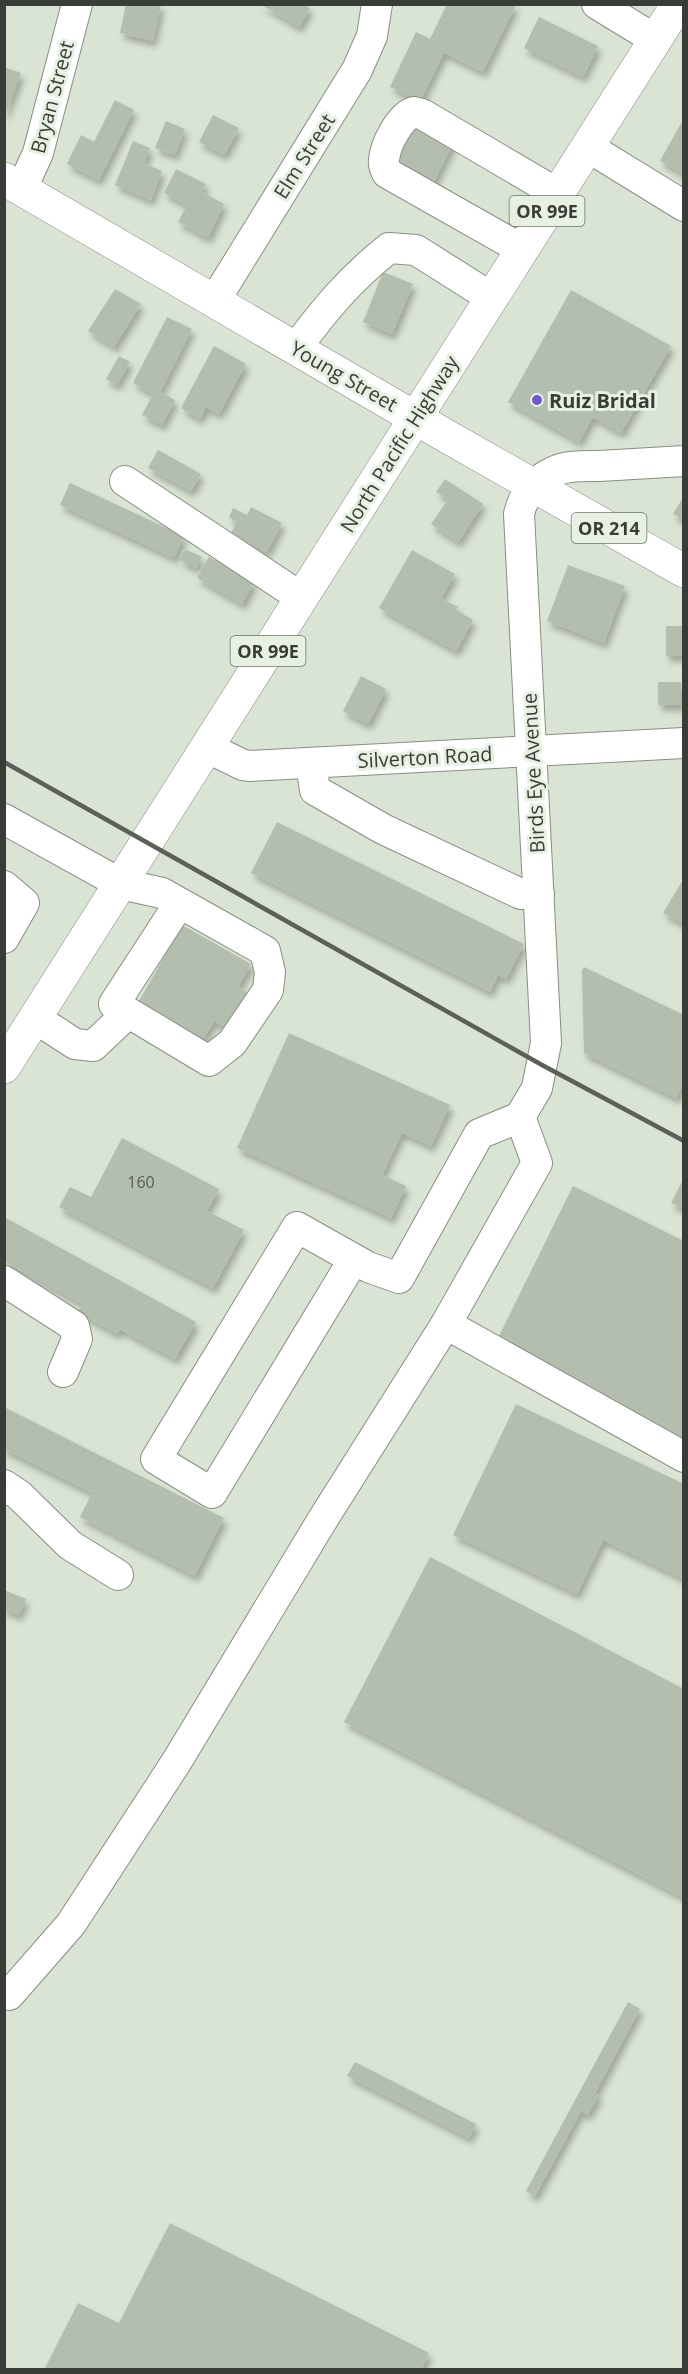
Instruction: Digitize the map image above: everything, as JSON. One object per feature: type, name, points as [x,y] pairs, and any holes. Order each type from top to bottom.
[{"type":"main road","name":"North Pacific Highway","points":[[121,884],[522,250],[672,23]]},
{"type":"main road","name":"Young Street","points":[[13,184],[684,571]]},
{"type":"main road","name":"OR 99E","points":[[4,1067],[121,884]]},
{"type":"street","name":"Bryan Street","points":[[13,184],[38,153],[77,4]]},
{"type":"street","name":"Elm Street","points":[[215,300],[357,70],[372,36],[376,4]]},
{"type":"street","points":[[597,4],[672,23]]},
{"type":"street","points":[[522,250],[387,173],[384,167],[385,154],[404,118],[414,112],[422,114],[558,194]]},
{"type":"street","points":[[588,147],[684,206]]},
{"type":"street","points":[[296,348],[357,273],[388,248],[416,250],[492,298]]},
{"type":"street","points":[[534,485],[553,471],[684,461]]},
{"type":"street","points":[[125,481],[302,598]]},
{"type":"street","name":"Birds Eye Avenue","points":[[520,1117],[537,1088],[546,1043],[519,514],[523,498],[534,485]]},
{"type":"street","name":"Silverton Road","points":[[207,747],[243,765],[251,766],[684,743]]},
{"type":"street","points":[[311,763],[315,790],[383,830],[521,894],[539,894]]},
{"type":"street","points":[[4,819],[121,884],[162,893],[265,951],[270,972],[268,990],[232,1043],[208,1060],[114,1004],[178,904]]},
{"type":"street","points":[[4,886],[24,903],[4,938]]},
{"type":"street","points":[[35,1018],[75,1044],[93,1046],[128,1013]]},
{"type":"street","points":[[9,1995],[71,1924],[84,1905],[177,1761],[322,1519],[446,1324],[537,1163],[520,1117],[479,1134],[399,1278],[368,1267],[354,1259],[297,1227],[156,1459],[212,1493],[354,1259]]},
{"type":"street","points":[[4,1281],[74,1326],[77,1339],[63,1372]]},
{"type":"street","points":[[446,1324],[684,1457]]},
{"type":"street","points":[[4,1485],[19,1495],[70,1545],[118,1575]]},
{"type":"building","points":[[126,4],[161,4],[153,41],[120,33]]},
{"type":"building","points":[[260,4],[304,4],[310,8],[299,27]]},
{"type":"building","points":[[447,4],[516,4],[483,72],[444,53],[420,101],[390,87],[416,32],[430,39]]},
{"type":"building","points":[[539,17],[598,46],[583,77],[524,48]]},
{"type":"building","points":[[4,67],[21,73],[5,115],[4,115]]},
{"type":"building","points":[[115,100],[134,110],[99,180],[67,164],[81,135],[94,142]]},
{"type":"building","points":[[213,115],[239,128],[224,155],[199,142]]},
{"type":"building","points":[[684,118],[684,174],[660,161]]},
{"type":"building","points":[[411,120],[454,141],[434,182],[391,161]]},
{"type":"building","points":[[166,121],[185,129],[175,155],[155,148]]},
{"type":"building","points":[[133,141],[150,148],[144,163],[162,171],[151,200],[115,185]]},
{"type":"building","points":[[176,169],[206,184],[202,192],[224,204],[208,238],[178,222],[187,205],[164,193]]},
{"type":"building","points":[[383,272],[413,284],[392,334],[363,322]]},
{"type":"building","points":[[115,289],[141,304],[114,347],[88,331]]},
{"type":"building","points":[[571,290],[671,346],[621,433],[593,417],[579,442],[508,402]]},
{"type":"building","points":[[167,317],[192,329],[160,392],[175,400],[162,425],[142,415],[153,394],[133,383]]},
{"type":"building","points":[[214,346],[246,364],[219,414],[206,407],[200,419],[181,408]]},
{"type":"building","points":[[119,356],[130,362],[117,385],[106,379]]},
{"type":"building","points":[[158,450],[201,474],[191,491],[148,468]]},
{"type":"building","points":[[445,479],[483,504],[458,542],[431,524],[448,499],[436,492]]},
{"type":"building","points":[[70,483],[184,536],[174,558],[60,505]]},
{"type":"building","points":[[684,496],[684,520],[673,514]]},
{"type":"building","points":[[251,507],[282,523],[267,552],[231,533],[237,522],[229,517],[233,508],[247,515]]},
{"type":"building","points":[[185,549],[202,557],[196,568],[180,560]]},
{"type":"building","points":[[412,550],[455,574],[441,598],[458,607],[456,610],[473,620],[456,651],[379,608]]},
{"type":"building","points":[[209,557],[254,582],[242,604],[197,578]]},
{"type":"building","points":[[568,565],[625,586],[604,643],[547,621]]},
{"type":"building","points":[[666,626],[684,626],[684,656],[666,656]]},
{"type":"building","points":[[361,676],[386,689],[368,724],[343,711]]},
{"type":"building","points":[[658,682],[681,682],[681,705],[658,705]]},
{"type":"building","points":[[277,822],[524,944],[506,979],[498,975],[490,992],[251,873]]},
{"type":"building","points":[[684,878],[684,924],[663,913]]},
{"type":"building","points":[[182,925],[251,964],[238,987],[249,994],[229,1029],[214,1021],[204,1038],[139,1001]]},
{"type":"building","points":[[584,967],[684,1015],[684,1083],[676,1098],[584,1053],[582,971]]},
{"type":"building","points":[[289,1033],[450,1105],[431,1146],[402,1133],[382,1175],[406,1186],[391,1218],[237,1148]]},
{"type":"building","points":[[122,1138],[219,1189],[207,1211],[244,1230],[213,1288],[59,1207],[70,1187],[91,1197]]},
{"type":"building","points":[[684,1178],[684,1209],[671,1203]]},
{"type":"building","points":[[573,1186],[684,1241],[684,1441],[493,1348]]},
{"type":"building","points":[[4,1217],[196,1322],[175,1359],[120,1329],[117,1334],[77,1312],[82,1304],[4,1261]]},
{"type":"building","points":[[516,1404],[684,1484],[684,1579],[603,1540],[577,1594],[453,1535]]},
{"type":"building","points":[[4,1407],[224,1518],[195,1576],[80,1517],[92,1493],[4,1449]]},
{"type":"building","points":[[430,1557],[684,1689],[684,1898],[344,1722]]},
{"type":"building","points":[[4,1590],[26,1599],[19,1615],[6,1610],[4,1614]]},
{"type":"building","points":[[628,2002],[640,2009],[595,2093],[599,2095],[588,2115],[581,2111],[535,2196],[526,2191]]},
{"type":"building","points":[[355,2062],[476,2124],[469,2138],[347,2076]]},
{"type":"building","points":[[170,2223],[429,2353],[421,2370],[44,2370],[78,2303],[119,2323]]},
{"type":"railway","points":[[4,762],[542,1065],[684,1141]]},
{"type":"place","name":"Ruiz Bridal","points":[[537,400]]}]
